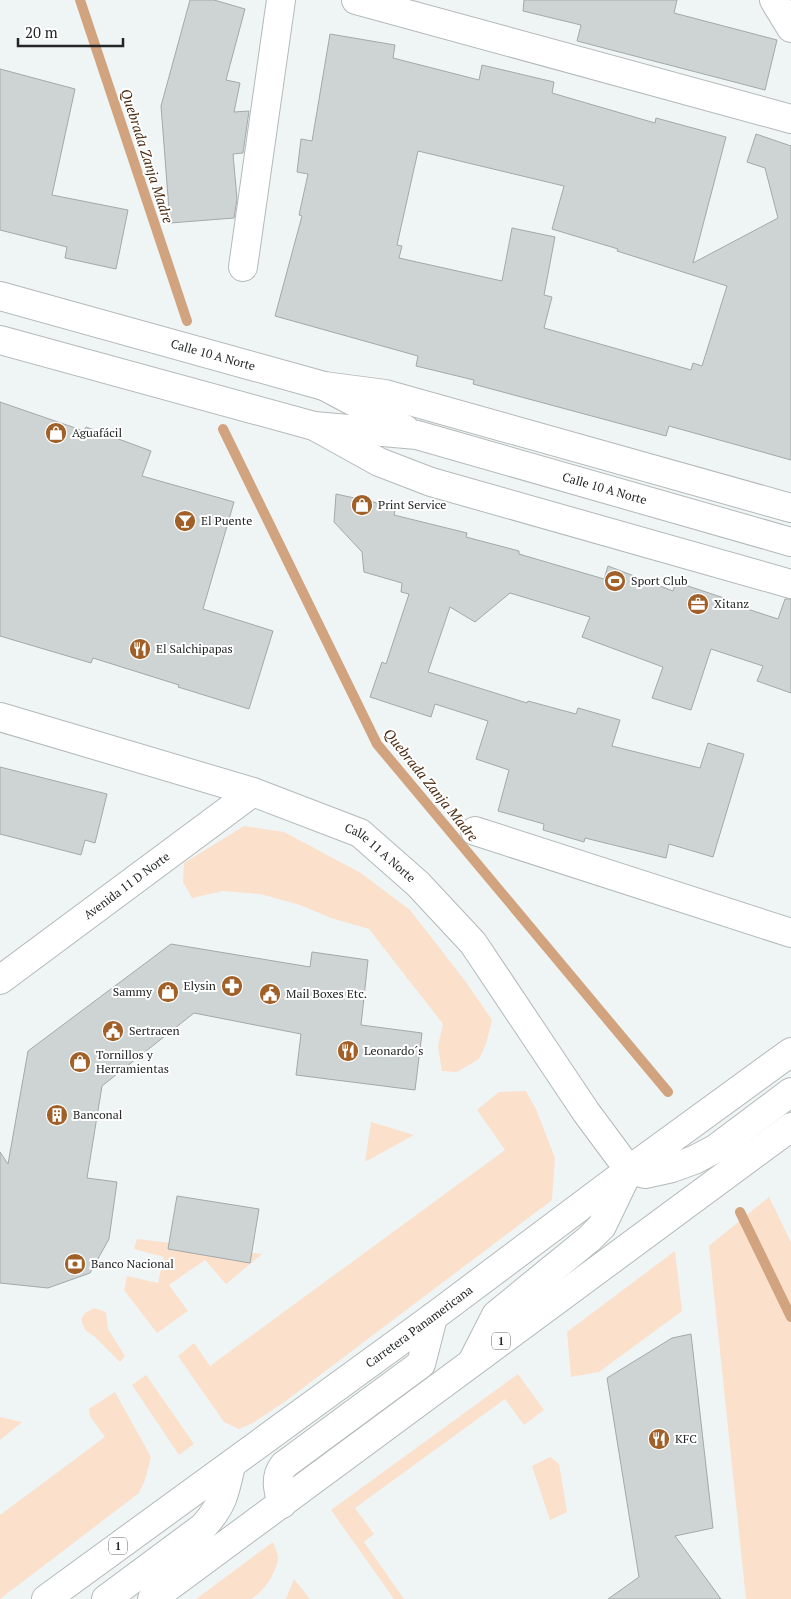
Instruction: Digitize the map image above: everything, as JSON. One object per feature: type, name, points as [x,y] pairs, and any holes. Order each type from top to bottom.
[{"type":"main road","points":[[243,267],[281,0]]},
{"type":"main road","points":[[356,0],[791,119]]},
{"type":"main road","points":[[774,0],[791,28]]},
{"type":"main road","name":"Calle 10 A Norte","points":[[0,296],[324,386],[429,439]]},
{"type":"main road","name":"Calle 10 A Norte","points":[[0,340],[314,426],[429,439],[791,542]]},
{"type":"main road","points":[[324,386],[385,394],[791,508]]},
{"type":"main road","points":[[314,426],[380,462],[431,482],[791,584]]},
{"type":"main road","name":"Calle 11 A Norte","points":[[0,717],[253,792],[360,833],[418,884],[473,942],[586,1112],[629,1170]]},
{"type":"main road","name":"Avenida 11 D Norte","points":[[0,980],[253,792]]},
{"type":"main road","points":[[475,831],[791,933]]},
{"type":"main road","name":"Carretera Panamericana","points":[[46,1599],[433,1317],[629,1170],[791,1052]]},
{"type":"main road","points":[[471,1363],[496,1314],[589,1240],[602,1226],[629,1170],[645,1174],[672,1168],[694,1160],[715,1149],[791,1092]]},
{"type":"main road","name":"1","points":[[152,1599],[680,1207],[791,1127]]},
{"type":"main road","points":[[282,1504],[277,1480],[279,1471],[284,1465],[421,1364],[433,1317]]},
{"type":"main road","points":[[106,1599],[204,1527],[216,1513],[222,1501],[231,1464]]},
{"type":"shaded area","points":[[244,826],[284,832],[361,873],[410,910],[466,982],[492,1020],[486,1044],[479,1059],[457,1072],[442,1071],[438,1046],[443,1024],[369,929],[331,918],[300,905],[260,894],[223,891],[192,898],[183,882],[184,863]]},
{"type":"shaded area","points":[[526,1091],[536,1109],[555,1158],[552,1200],[283,1403],[253,1423],[239,1429],[224,1422],[178,1356],[194,1343],[210,1366],[505,1150],[477,1110],[499,1092]]},
{"type":"shaded area","points":[[371,1122],[414,1135],[365,1162]]},
{"type":"shaded area","points":[[769,1197],[791,1242],[791,1599],[746,1599],[709,1246]]},
{"type":"shaded area","points":[[137,1239],[262,1254],[226,1284],[205,1260],[169,1285],[188,1311],[157,1333],[124,1290],[127,1276],[158,1283],[164,1257],[134,1249]]},
{"type":"shaded area","points":[[675,1251],[682,1311],[599,1372],[571,1377],[567,1332]]},
{"type":"shaded area","points":[[94,1308],[106,1312],[108,1329],[125,1356],[120,1362],[94,1336],[85,1330],[81,1319],[85,1313]]},
{"type":"shaded area","points":[[518,1374],[544,1410],[524,1425],[505,1399],[355,1508],[374,1534],[364,1542],[404,1599],[394,1599],[331,1510]]},
{"type":"shaded area","points":[[146,1375],[194,1444],[179,1455],[132,1385]]},
{"type":"shaded area","points":[[115,1392],[151,1457],[145,1480],[139,1493],[0,1599],[0,1515],[105,1437],[90,1416],[89,1409]]},
{"type":"shaded area","points":[[0,1417],[22,1422],[0,1440]]},
{"type":"shaded area","points":[[550,1457],[559,1464],[567,1512],[550,1520],[532,1466]]},
{"type":"shaded area","points":[[273,1542],[278,1557],[277,1563],[265,1587],[256,1596],[251,1599],[196,1599]]},
{"type":"shaded area","points":[[294,1579],[310,1599],[286,1599]]},
{"type":"building","points":[[190,0],[214,0],[245,9],[226,80],[240,83],[234,112],[249,111],[243,153],[233,154],[237,199],[234,218],[170,223],[161,106]]},
{"type":"building","points":[[524,0],[677,0],[674,13],[777,40],[765,90],[577,41],[581,25],[523,11]]},
{"type":"building","points":[[330,34],[395,45],[393,58],[479,80],[482,65],[554,82],[552,93],[655,123],[656,118],[726,137],[693,263],[778,218],[765,168],[747,162],[756,134],[791,146],[791,460],[669,426],[666,436],[473,384],[474,380],[416,366],[418,356],[275,316],[302,216],[299,215],[308,174],[297,172],[301,139],[312,141]],"holes":[[[418,151],[564,186],[552,229],[727,286],[702,366],[693,363],[691,370],[544,328],[552,297],[544,295],[555,237],[512,228],[502,281],[399,258],[402,246],[397,245]]]},
{"type":"building","points":[[0,69],[75,89],[52,195],[128,210],[116,269],[65,258],[67,247],[0,230]]},
{"type":"building","points":[[0,402],[84,431],[86,427],[151,451],[142,476],[234,502],[203,609],[273,631],[249,709],[93,658],[91,663],[0,636]]},
{"type":"building","points":[[336,494],[396,507],[394,515],[467,533],[466,537],[519,551],[519,554],[604,579],[608,566],[673,591],[676,582],[727,599],[726,602],[778,619],[785,599],[791,599],[791,693],[757,681],[763,666],[711,649],[691,710],[652,698],[663,667],[582,637],[590,617],[510,593],[475,622],[450,607],[428,672],[527,703],[528,701],[576,714],[578,708],[620,720],[612,746],[700,768],[708,743],[744,754],[713,857],[669,844],[666,858],[585,838],[584,842],[543,830],[544,824],[498,811],[509,770],[476,759],[488,721],[435,704],[431,717],[370,697],[382,662],[386,664],[409,594],[401,592],[402,583],[364,572],[362,552],[334,522]]},
{"type":"building","points":[[0,767],[107,794],[95,843],[85,840],[81,855],[0,834]]},
{"type":"building","name":"Banconal","points":[[171,944],[310,967],[312,952],[368,960],[361,1025],[422,1033],[415,1090],[296,1075],[301,1034],[194,1013],[102,1086],[87,1178],[117,1182],[109,1239],[90,1273],[48,1288],[0,1283],[0,1152],[8,1164],[28,1051]]},
{"type":"building","points":[[177,1196],[259,1209],[250,1263],[168,1249]]},
{"type":"building","points":[[691,1334],[713,1528],[675,1536],[721,1599],[608,1599],[639,1577],[607,1378],[672,1338]]},
{"type":"waterway","name":"Quebrada Zanja Madre","points":[[80,0],[187,321]]},
{"type":"waterway","name":"Quebrada Zanja Madre","points":[[223,429],[377,744],[668,1092]]},
{"type":"waterway","name":"Quebrada Zanja Madre","points":[[740,1212],[791,1317]]},
{"type":"place","name":"Aguafácil","points":[[56,433]]},
{"type":"place","name":"Print Service","points":[[362,505]]},
{"type":"place","name":"El Puente","points":[[185,521]]},
{"type":"place","name":"Sport Club","points":[[615,581]]},
{"type":"place","name":"Xitanz","points":[[698,604]]},
{"type":"place","name":"El Salchipapas","points":[[140,649]]},
{"type":"place","name":"Elysin","points":[[232,986]]},
{"type":"place","name":"Sammy","points":[[168,992]]},
{"type":"place","name":"Mail Boxes Etc.","points":[[270,994]]},
{"type":"place","name":"Sertracen","points":[[113,1031]]},
{"type":"place","name":"Leonardo´s","points":[[348,1051]]},
{"type":"place","name":"Tornillos y Herramientas","points":[[80,1062]]},
{"type":"place","name":"Banconal","points":[[57,1115]]},
{"type":"place","name":"Banco Nacional","points":[[75,1264]]},
{"type":"place","name":"KFC","points":[[659,1439]]}]
